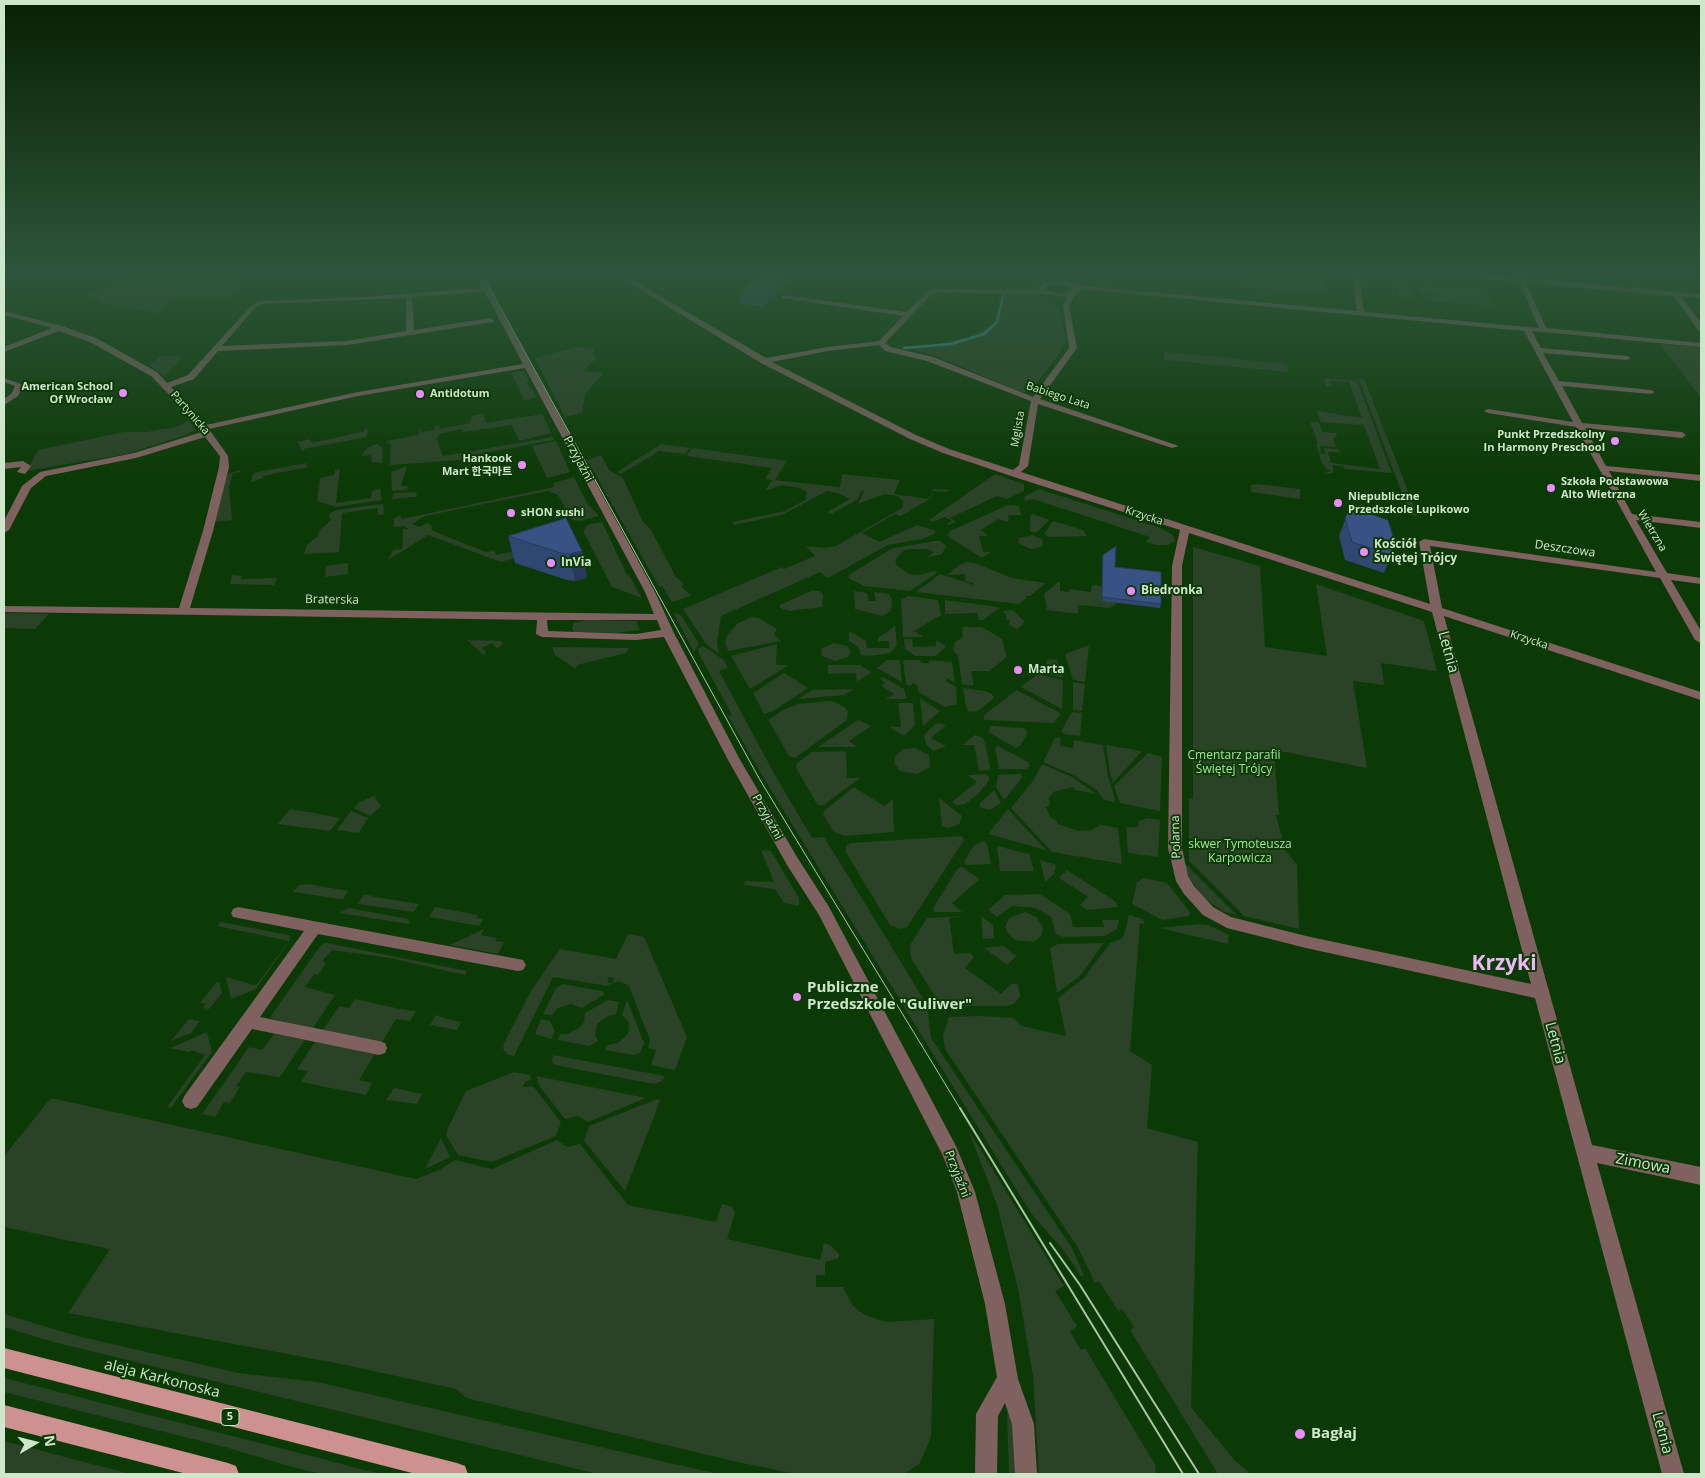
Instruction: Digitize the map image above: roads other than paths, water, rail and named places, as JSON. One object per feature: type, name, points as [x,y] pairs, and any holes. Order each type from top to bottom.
[{"type":"main road","name":"aleja Karkonoska","points":[[4,1358],[457,1474]]},
{"type":"main road","points":[[4,1416],[228,1474]]},
{"type":"street","points":[[4,350],[27,341]]},
{"type":"street","name":"Partynicka","points":[[95,341],[154,374],[206,430],[224,456],[225,463],[208,531],[183,612]]},
{"type":"street","points":[[166,386],[191,377],[223,341]]},
{"type":"street","points":[[216,349],[338,344],[358,341]]},
{"type":"street","name":"Przyjaźni","points":[[516,341],[650,592],[668,633],[733,758],[792,861],[824,911],[950,1152],[966,1192],[995,1304],[1008,1379],[1023,1424],[1026,1474]]},
{"type":"street","name":"Krzycka","points":[[730,341],[764,361],[916,439],[1014,474],[1701,696]]},
{"type":"street","name":"Mglista","points":[[1014,474],[1023,466],[1035,400],[1073,348],[1072,341]]},
{"type":"street","name":"Wietrzna","points":[[1533,341],[1629,516],[1666,576],[1701,640]]},
{"type":"street","points":[[1661,341],[1701,345]]},
{"type":"street","points":[[764,361],[828,349],[881,343]]},
{"type":"street","name":"Babiego Lata","points":[[881,343],[888,349],[930,359],[1035,400],[1175,446]]},
{"type":"street","points":[[1538,350],[1625,355],[1633,367]]},
{"type":"street","points":[[4,530],[27,486],[43,474],[136,455],[206,430],[358,394],[528,364]]},
{"type":"street","points":[[4,380],[20,385],[15,394],[4,403]]},
{"type":"street","points":[[1557,384],[1649,389],[1657,401]]},
{"type":"street","points":[[1488,411],[1553,420],[1561,423],[1679,431],[1688,444]]},
{"type":"street","points":[[4,466],[23,464],[26,466],[22,472]]},
{"type":"street","points":[[1603,468],[1701,478]]},
{"type":"street","points":[[1629,516],[1701,525]]},
{"type":"street","name":"Polarna","points":[[1185,529],[1177,566],[1175,848],[1180,877],[1189,890],[1208,911],[1227,922],[1306,942],[1542,993]]},
{"type":"street","name":"Deszczowa","points":[[1424,542],[1701,581]]},
{"type":"street","name":"Letnia","points":[[1424,542],[1437,611],[1673,1474]]},
{"type":"street","name":"Braterska","points":[[4,609],[542,617],[650,618],[660,616]]},
{"type":"street","points":[[542,617],[542,634],[636,637],[668,633]]},
{"type":"street","points":[[561,635],[570,617]]},
{"type":"street","points":[[238,913],[518,965]]},
{"type":"street","points":[[191,1101],[315,927]]},
{"type":"street","points":[[247,1021],[379,1048]]},
{"type":"street","name":"Zimowa","points":[[1585,1152],[1701,1176]]},
{"type":"street","points":[[986,1474],[986,1414],[1008,1379]]},
{"type":"waterway","points":[[904,348],[951,344],[961,341]]},
{"type":"tram line","points":[[519,341],[760,780],[961,1110]]},
{"type":"tram line","points":[[960,1108],[1183,1474]]},
{"type":"tram line","points":[[1050,1243],[1080,1285],[1199,1474]]},
{"type":"place","name":"American School Of Wrocław","points":[[123,393]]},
{"type":"place","name":"Antidotum","points":[[420,394]]},
{"type":"place","name":"Punkt Przedszkolny In Harmony Preschool","points":[[1615,441]]},
{"type":"place","name":"Hankook Mart 한국마트","points":[[522,465]]},
{"type":"place","name":"Szkoła Podstawowa Alto Wietrzna","points":[[1551,488]]},
{"type":"place","name":"Niepubliczne Przedszkole Lupikowo","points":[[1338,503]]},
{"type":"place","name":"sHON sushi","points":[[511,513]]},
{"type":"place","name":"Kościół Świętej Trójcy","points":[[1364,552]]},
{"type":"place","name":"InVia","points":[[551,563]]},
{"type":"place","name":"Biedronka","points":[[1131,591]]},
{"type":"place","name":"Marta","points":[[1018,670]]},
{"type":"place","name":"Publiczne Przedszkole \"Guliwer\"","points":[[797,997]]},
{"type":"place","name":"Bagłaj","points":[[1300,1434]]},
{"type":"district","name":"Krzyki","points":[[1504,964]]},
{"type":"park label","name":"Cmentarz parafii Świętej Trójcy","points":[[1234,763]]},
{"type":"park label","name":"skwer Tymoteusza Karpowicza","points":[[1240,852]]}]
